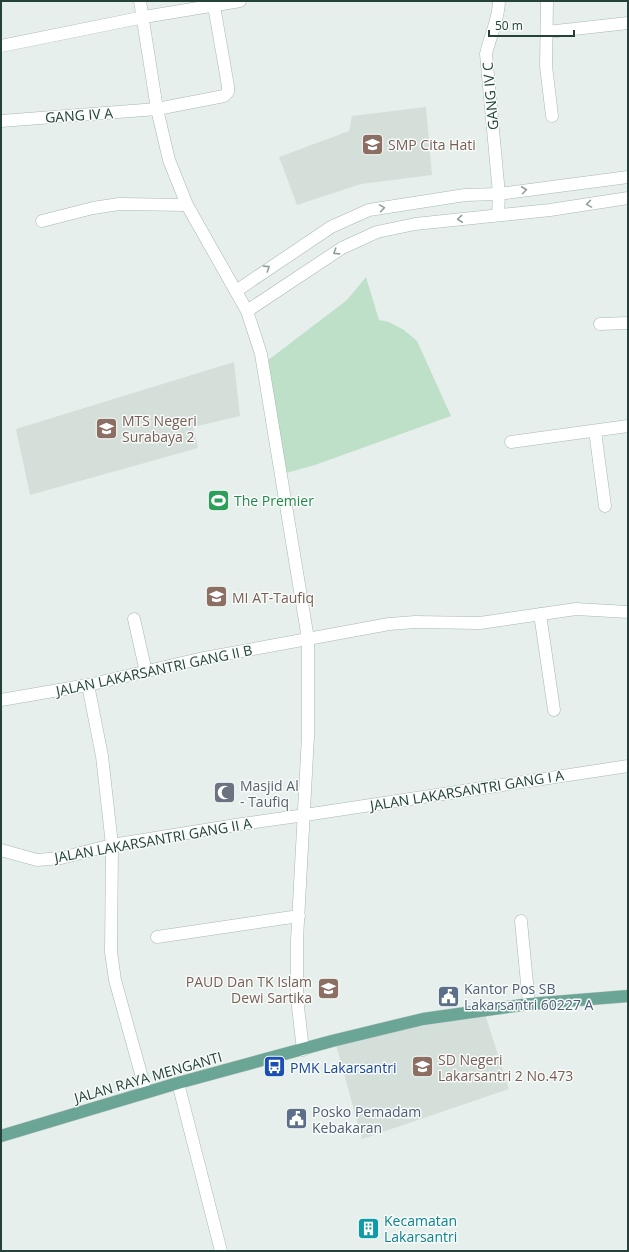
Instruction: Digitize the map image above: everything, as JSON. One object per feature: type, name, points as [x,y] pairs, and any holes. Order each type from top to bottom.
[{"type":"main road","name":"JALAN RAYA MENGANTI","points":[[1,1136],[178,1083],[423,1019],[529,1004],[628,996]]},
{"type":"street","points":[[140,1],[144,17],[157,109],[169,160],[187,205],[247,311],[261,354],[308,639],[308,736],[305,815],[298,916],[297,998],[303,1050]]},
{"type":"street","points":[[1,46],[144,17],[240,1]]},
{"type":"street","name":"GANG IV C","points":[[498,215],[499,194],[486,54],[490,35],[497,20],[499,1]]},
{"type":"street","points":[[547,1],[546,66],[552,116]]},
{"type":"street","name":"GANG IV A","points":[[1,121],[157,109],[224,96],[228,92],[214,6]]},
{"type":"street","points":[[547,32],[628,23]]},
{"type":"street","points":[[236,291],[331,227],[369,210],[465,195],[499,194],[628,177]]},
{"type":"street","points":[[247,311],[342,248],[377,232],[414,224],[550,210],[628,198]]},
{"type":"street","points":[[42,221],[93,208],[119,204],[187,205]]},
{"type":"street","points":[[600,324],[628,323]]},
{"type":"street","points":[[511,442],[628,426]]},
{"type":"street","points":[[595,431],[605,506]]},
{"type":"street","name":"JALAN LAKARSANTRI GANG II B","points":[[1,700],[88,685],[199,659],[389,624],[415,622],[480,623],[576,609],[628,612]]},
{"type":"street","points":[[540,614],[554,710]]},
{"type":"street","points":[[134,619],[146,672]]},
{"type":"street","points":[[88,685],[102,756],[112,845],[111,952],[115,980],[146,1092]]},
{"type":"street","name":"JALAN LAKARSANTRI GANG I A","points":[[305,815],[628,766]]},
{"type":"street","name":"JALAN LAKARSANTRI GANG II A","points":[[1,850],[37,860],[61,858],[112,845],[305,815]]},
{"type":"street","points":[[157,937],[298,916]]},
{"type":"street","points":[[521,921],[529,1004]]},
{"type":"street","points":[[178,1083],[221,1251]]},
{"type":"shaded area","name":"SMP Cita Hati","points":[[426,107],[432,175],[361,184],[297,205],[279,157],[349,131],[352,116]]},
{"type":"shaded area","name":"MTS Negeri Surabaya 2","points":[[234,362],[240,416],[193,427],[198,448],[30,495],[16,429]]},
{"type":"shaded area","name":"SD Negeri Lakarsantri 2 No.473","points":[[484,1011],[509,1089],[362,1139],[336,1045]]},
{"type":"green space","points":[[366,277],[379,320],[389,322],[404,330],[417,341],[451,416],[315,465],[286,473],[267,361],[347,300]]},
{"type":"place","name":"SMP Cita Hati","points":[[372,144]]},
{"type":"place","name":"MTS Negeri Surabaya 2","points":[[106,428]]},
{"type":"place","name":"The Premier","points":[[219,500]]},
{"type":"place","name":"MI AT-Taufiq","points":[[216,597]]},
{"type":"place","name":"Masjid Al - Taufiq","points":[[225,793]]},
{"type":"place","name":"PAUD Dan TK Islam Dewi Sartika","points":[[328,989]]},
{"type":"place","name":"Kantor Pos SB Lakarsantri 60227 A","points":[[449,996]]},
{"type":"place","name":"PMK Lakarsantri","points":[[275,1067]]},
{"type":"place","name":"SD Negeri Lakarsantri 2 No.473","points":[[422,1067]]},
{"type":"place","name":"Posko Pemadam Kebakaran","points":[[296,1119]]},
{"type":"place","name":"Kecamatan Lakarsantri","points":[[368,1228]]}]
